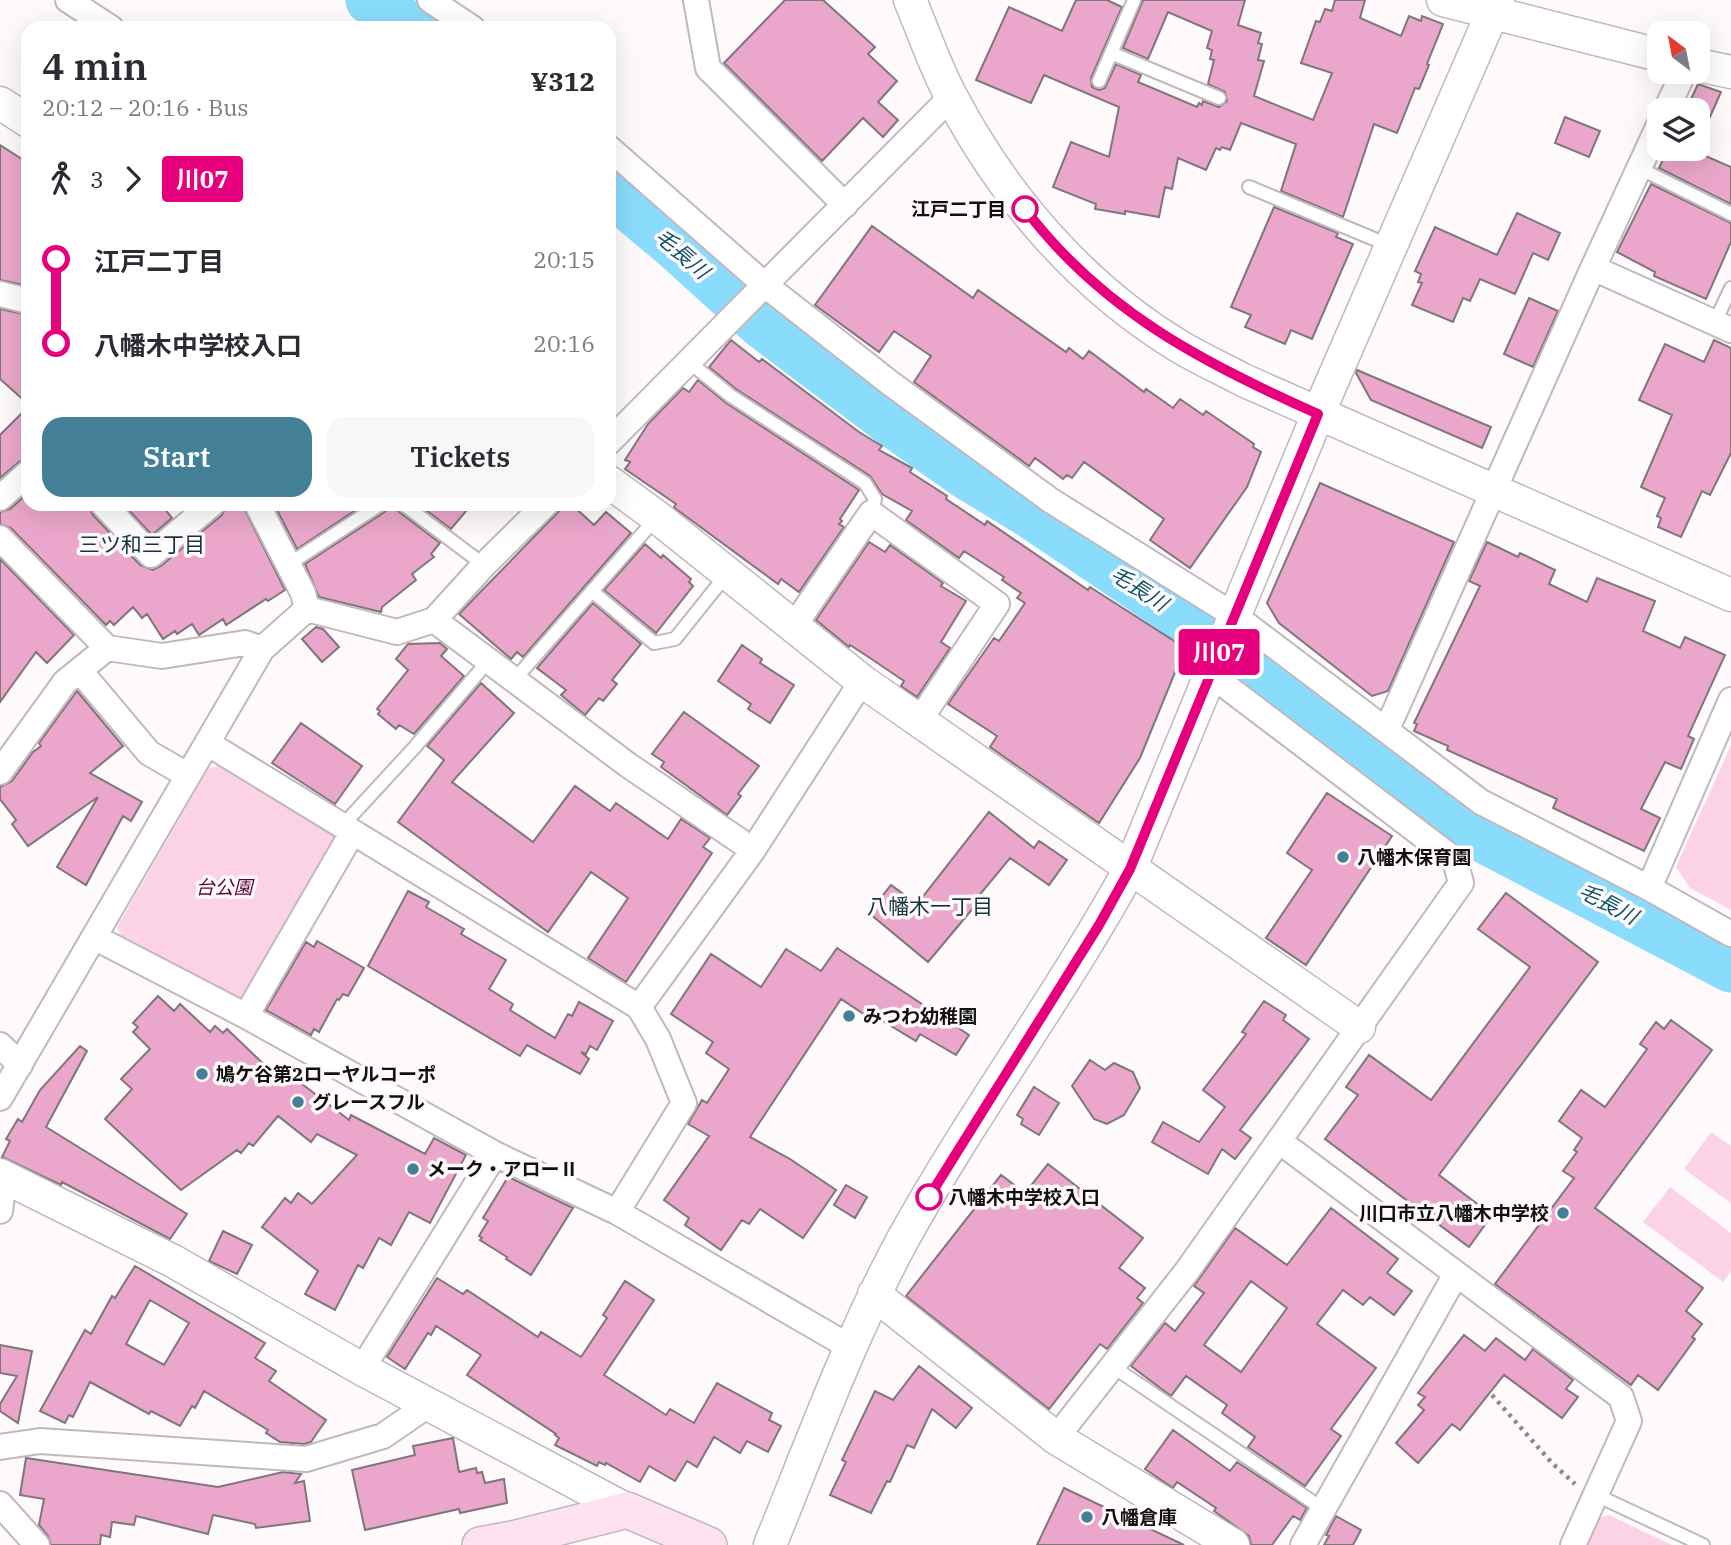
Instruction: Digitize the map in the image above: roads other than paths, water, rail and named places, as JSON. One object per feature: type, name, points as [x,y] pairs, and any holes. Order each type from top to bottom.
[{"type":"main road","points":[[480,1545],[516,1542],[627,1510],[709,1545]]},
{"type":"street","points":[[68,0],[100,21]]},
{"type":"street","points":[[430,0],[462,21]]},
{"type":"street","points":[[696,0],[708,68],[845,205]]},
{"type":"street","points":[[910,0],[951,97],[988,160],[1034,222],[1075,265],[1120,305],[1177,345],[1243,380],[1731,595]]},
{"type":"street","points":[[1443,0],[1496,6],[1647,51]]},
{"type":"street","points":[[770,1545],[874,1294],[925,1204],[1099,925],[1130,869],[1318,414],[1496,6]]},
{"type":"street","points":[[1710,68],[1731,72]]},
{"type":"street","points":[[616,435],[951,97]]},
{"type":"street","points":[[0,103],[21,116]]},
{"type":"street","points":[[1387,729],[1647,151]]},
{"type":"street","points":[[616,154],[765,285],[890,383],[1050,500],[1235,616],[1481,802],[1649,888],[1731,934]]},
{"type":"street","points":[[1592,268],[1723,326]]},
{"type":"street","points":[[0,294],[21,299]]},
{"type":"street","points":[[0,498],[21,479]]},
{"type":"street","points":[[616,487],[862,681],[1359,1027]]},
{"type":"street","points":[[109,511],[150,555],[203,511]]},
{"type":"street","points":[[261,511],[303,593],[307,609]]},
{"type":"street","points":[[307,609],[397,632],[434,620],[484,565],[539,511]]},
{"type":"street","points":[[794,626],[871,513],[997,604],[919,721]]},
{"type":"street","points":[[0,538],[107,648],[162,656],[245,643],[262,649]]},
{"type":"street","points":[[0,1098],[262,649],[307,609]]},
{"type":"street","points":[[434,620],[628,765],[753,850]]},
{"type":"street","points":[[0,772],[65,682],[107,648]]},
{"type":"street","points":[[80,671],[149,753],[187,775]]},
{"type":"street","points":[[1056,1438],[1187,1271],[1461,883],[1455,860],[1210,674]]},
{"type":"street","points":[[639,1006],[753,850],[862,681]]},
{"type":"street","points":[[1649,888],[1731,700]]},
{"type":"street","points":[[207,743],[639,1006],[658,1039],[684,1103],[617,1212]]},
{"type":"street","points":[[246,1016],[348,829]]},
{"type":"street","points":[[96,937],[246,1016],[495,1154],[617,1212],[850,1347]]},
{"type":"street","points":[[0,1045],[20,1065]]},
{"type":"street","points":[[1279,1141],[1621,1397],[1629,1421],[1573,1545]]},
{"type":"street","points":[[362,1369],[495,1154]]},
{"type":"street","points":[[0,1211],[2,1177],[173,1261],[362,1369],[627,1510]]},
{"type":"street","points":[[1303,1545],[1456,1274]]},
{"type":"street","points":[[874,1294],[1056,1438],[1233,1545]]},
{"type":"street","points":[[0,1447],[40,1441],[306,1459],[383,1436],[428,1405]]},
{"type":"street","points":[[0,1504],[37,1545]]},
{"type":"lane","points":[[1099,81],[1134,0]]},
{"type":"lane","points":[[1111,53],[1219,98]]},
{"type":"lane","points":[[1639,168],[1731,214]]},
{"type":"lane","points":[[1249,187],[1391,246]]},
{"type":"lane","points":[[1723,326],[1731,288]]},
{"type":"lane","points":[[690,362],[731,396],[865,483],[875,499],[871,513]]},
{"type":"lane","points":[[289,564],[370,511]]},
{"type":"lane","points":[[412,511],[484,565]]},
{"type":"lane","points":[[515,679],[657,517]]},
{"type":"lane","points":[[593,592],[654,642],[675,639],[727,574]]},
{"type":"lane","points":[[348,829],[489,660]]},
{"type":"lane","points":[[1112,1366],[1322,1509]]},
{"type":"lane","points":[[1596,1495],[1703,1545]]},
{"type":"waterway","name":"毛長川","points":[[370,0],[402,21]]},
{"type":"waterway","name":"毛長川","points":[[616,196],[763,325],[897,426],[965,474],[1029,513],[1256,666],[1435,813],[1731,968]]},
{"type":"place","name":"江戸二丁目","points":[[1025,209]]},
{"type":"place","name":"八幡木保育園","points":[[1343,857]]},
{"type":"place","name":"みつわ幼稚園","points":[[849,1016]]},
{"type":"place","name":"鳩ケ谷第2ローヤルコーポ","points":[[202,1074]]},
{"type":"place","name":"グレースフル","points":[[298,1102]]},
{"type":"place","name":"メーク・アローⅡ","points":[[413,1169]]},
{"type":"place","name":"八幡木中学校入口","points":[[929,1197]]},
{"type":"place","name":"川口市立八幡木中学校","points":[[1563,1213]]},
{"type":"place","name":"八幡倉庫","points":[[1087,1517]]},
{"type":"district","name":"三ツ和三丁目","points":[[142,545]]},
{"type":"district","name":"八幡木一丁目","points":[[930,907]]},
{"type":"park label","name":"台公園","points":[[224,887]]}]
